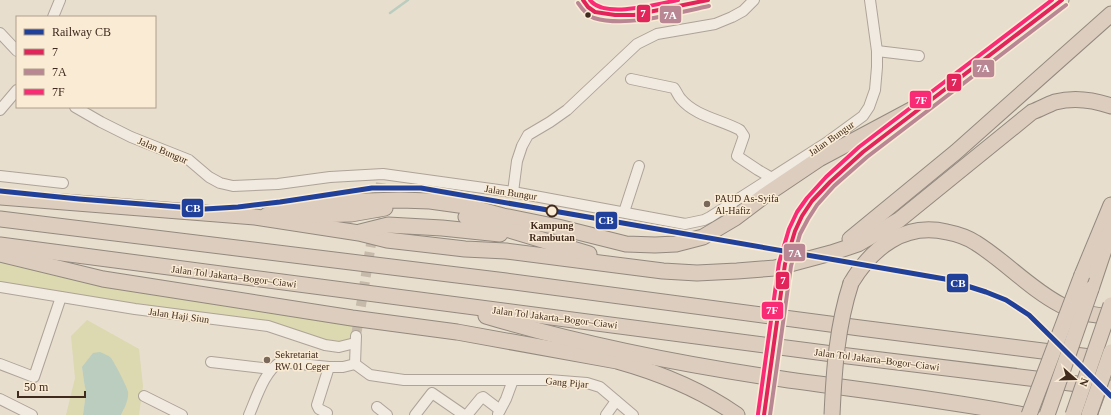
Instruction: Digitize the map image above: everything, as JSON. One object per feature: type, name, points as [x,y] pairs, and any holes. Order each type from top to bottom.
[{"type":"highway","points":[[831,253],[927,177],[1111,14]]},
{"type":"highway","points":[[255,218],[335,202],[400,200],[430,201],[466,206],[626,244],[676,244],[703,237],[735,218],[764,196],[819,159],[937,96]]},
{"type":"highway","points":[[0,197],[275,220],[358,232],[387,240],[465,249],[506,251],[624,266],[696,273],[775,268],[858,244],[899,220],[1032,112],[1056,102],[1076,100],[1092,101],[1111,106]]},
{"type":"highway","points":[[1030,415],[1082,275],[1111,205]]},
{"type":"highway","points":[[275,220],[309,214],[351,214],[390,207],[428,209],[461,215],[539,238],[624,266]]},
{"type":"highway","points":[[0,219],[506,281],[1111,360]]},
{"type":"highway","points":[[358,232],[388,225],[442,228],[539,238]]},
{"type":"highway","points":[[1047,415],[1111,228]]},
{"type":"highway","points":[[832,415],[833,383],[840,322],[851,283],[865,263],[884,245],[910,233],[922,230],[937,230],[959,235],[974,241],[1045,296],[1062,306],[1111,317]]},
{"type":"highway","name":"Jalan Tol Jakarta–Bogor–Ciawi","points":[[0,245],[1111,388]]},
{"type":"highway","points":[[0,254],[103,279],[352,318],[457,332],[617,361],[637,366],[681,383],[718,402],[737,415]]},
{"type":"highway","points":[[443,303],[532,330],[662,359],[760,376],[967,404],[1024,415]]},
{"type":"highway","points":[[1074,415],[1111,305]]},
{"type":"highway","points":[[1089,415],[1111,352]]},
{"type":"main road","points":[[764,415],[782,275],[790,243],[801,219],[813,200],[863,152],[1062,0]]},
{"type":"main road","points":[[1105,415],[1111,398]]},
{"type":"street","points":[[53,16],[60,0]]},
{"type":"street","points":[[513,192],[517,161],[522,146],[528,135],[550,122],[566,110],[636,44],[657,34],[715,24],[743,11],[754,0]]},
{"type":"street","name":"Jalan Bungur","points":[[77,108],[131,137],[189,160],[209,177],[220,183],[233,186],[278,184],[330,177],[382,179],[513,192],[683,224],[702,221],[710,217],[826,143],[862,116],[869,107],[875,90],[877,50],[870,0]]},
{"type":"street","points":[[0,33],[16,50]]},
{"type":"street","points":[[877,50],[919,56]]},
{"type":"street","points":[[630,79],[674,88],[681,99],[702,114],[740,130],[744,136],[737,156],[772,178]]},
{"type":"street","points":[[1,107],[16,91]]},
{"type":"street","points":[[624,212],[639,166]]},
{"type":"street","points":[[0,176],[63,183]]},
{"type":"street","name":"Jalan Haji Siun","points":[[0,287],[200,318],[268,326],[325,345],[339,347],[355,340],[355,364]]},
{"type":"street","points":[[0,364],[34,377],[61,297]]},
{"type":"street","points":[[211,362],[271,370]]},
{"type":"street","points":[[250,415],[259,392],[276,364],[281,362],[343,367],[355,364]]},
{"type":"street","name":"Gang Pijar","points":[[355,364],[370,375],[404,380],[549,380],[587,383],[600,387],[634,415]]},
{"type":"street","points":[[327,413],[317,407],[329,367]]},
{"type":"street","points":[[467,415],[483,397],[498,414],[513,380]]},
{"type":"street","points":[[415,415],[432,393],[464,415]]},
{"type":"street","points":[[144,396],[182,415]]},
{"type":"street","points":[[0,399],[32,415]]},
{"type":"street","points":[[606,415],[616,401]]},
{"type":"street","points":[[377,407],[387,415]]},
{"type":"shaded area","points":[[0,254],[359,318],[356,336],[339,347],[268,326],[0,287]]},
{"type":"shaded area","points":[[87,320],[139,349],[143,386],[139,415],[121,415],[124,409],[125,384],[119,374],[82,367],[86,392],[83,415],[66,415],[75,378],[71,336]]},
{"type":"shaded area","points":[[100,352],[111,358],[128,392],[128,398],[121,415],[83,415],[86,392],[82,367],[93,353]]},
{"type":"waterway","points":[[390,13],[408,0]]},
{"type":"tunnel","points":[[356,336],[381,183]]},
{"type":"rail line","name":"CB","points":[[0,191],[205,209],[280,202],[372,188],[421,188],[945,279],[1006,300],[1029,315],[1111,396]]},
{"type":"transit line","name":"7","points":[[583,0],[588,7],[595,12],[615,15],[634,15],[708,0]]},
{"type":"transit line","name":"7F","points":[[590,0],[597,6],[607,9],[632,9],[678,0]]},
{"type":"transit line","name":"7F","points":[[758,414],[779,263],[789,229],[797,212],[807,198],[826,177],[859,147],[1052,0]]},
{"type":"transit line","name":"7","points":[[764,415],[785,264],[795,231],[802,216],[812,201],[830,182],[863,152],[1062,0]]},
{"type":"transit line","name":"7A","points":[[578,3],[589,16],[607,21],[636,20],[667,16],[709,6]]},
{"type":"transit line","name":"7A","points":[[770,415],[791,266],[800,234],[817,205],[834,186],[867,157],[1066,5]]},
{"type":"place","name":"PAUD As-Syifa Al-Hafiz","points":[[707,204]]},
{"type":"place","name":"Kampung Rambutan","points":[[552,211]]},
{"type":"place","name":"Sekretariat RW 01 Ceger","points":[[267,360]]}]
